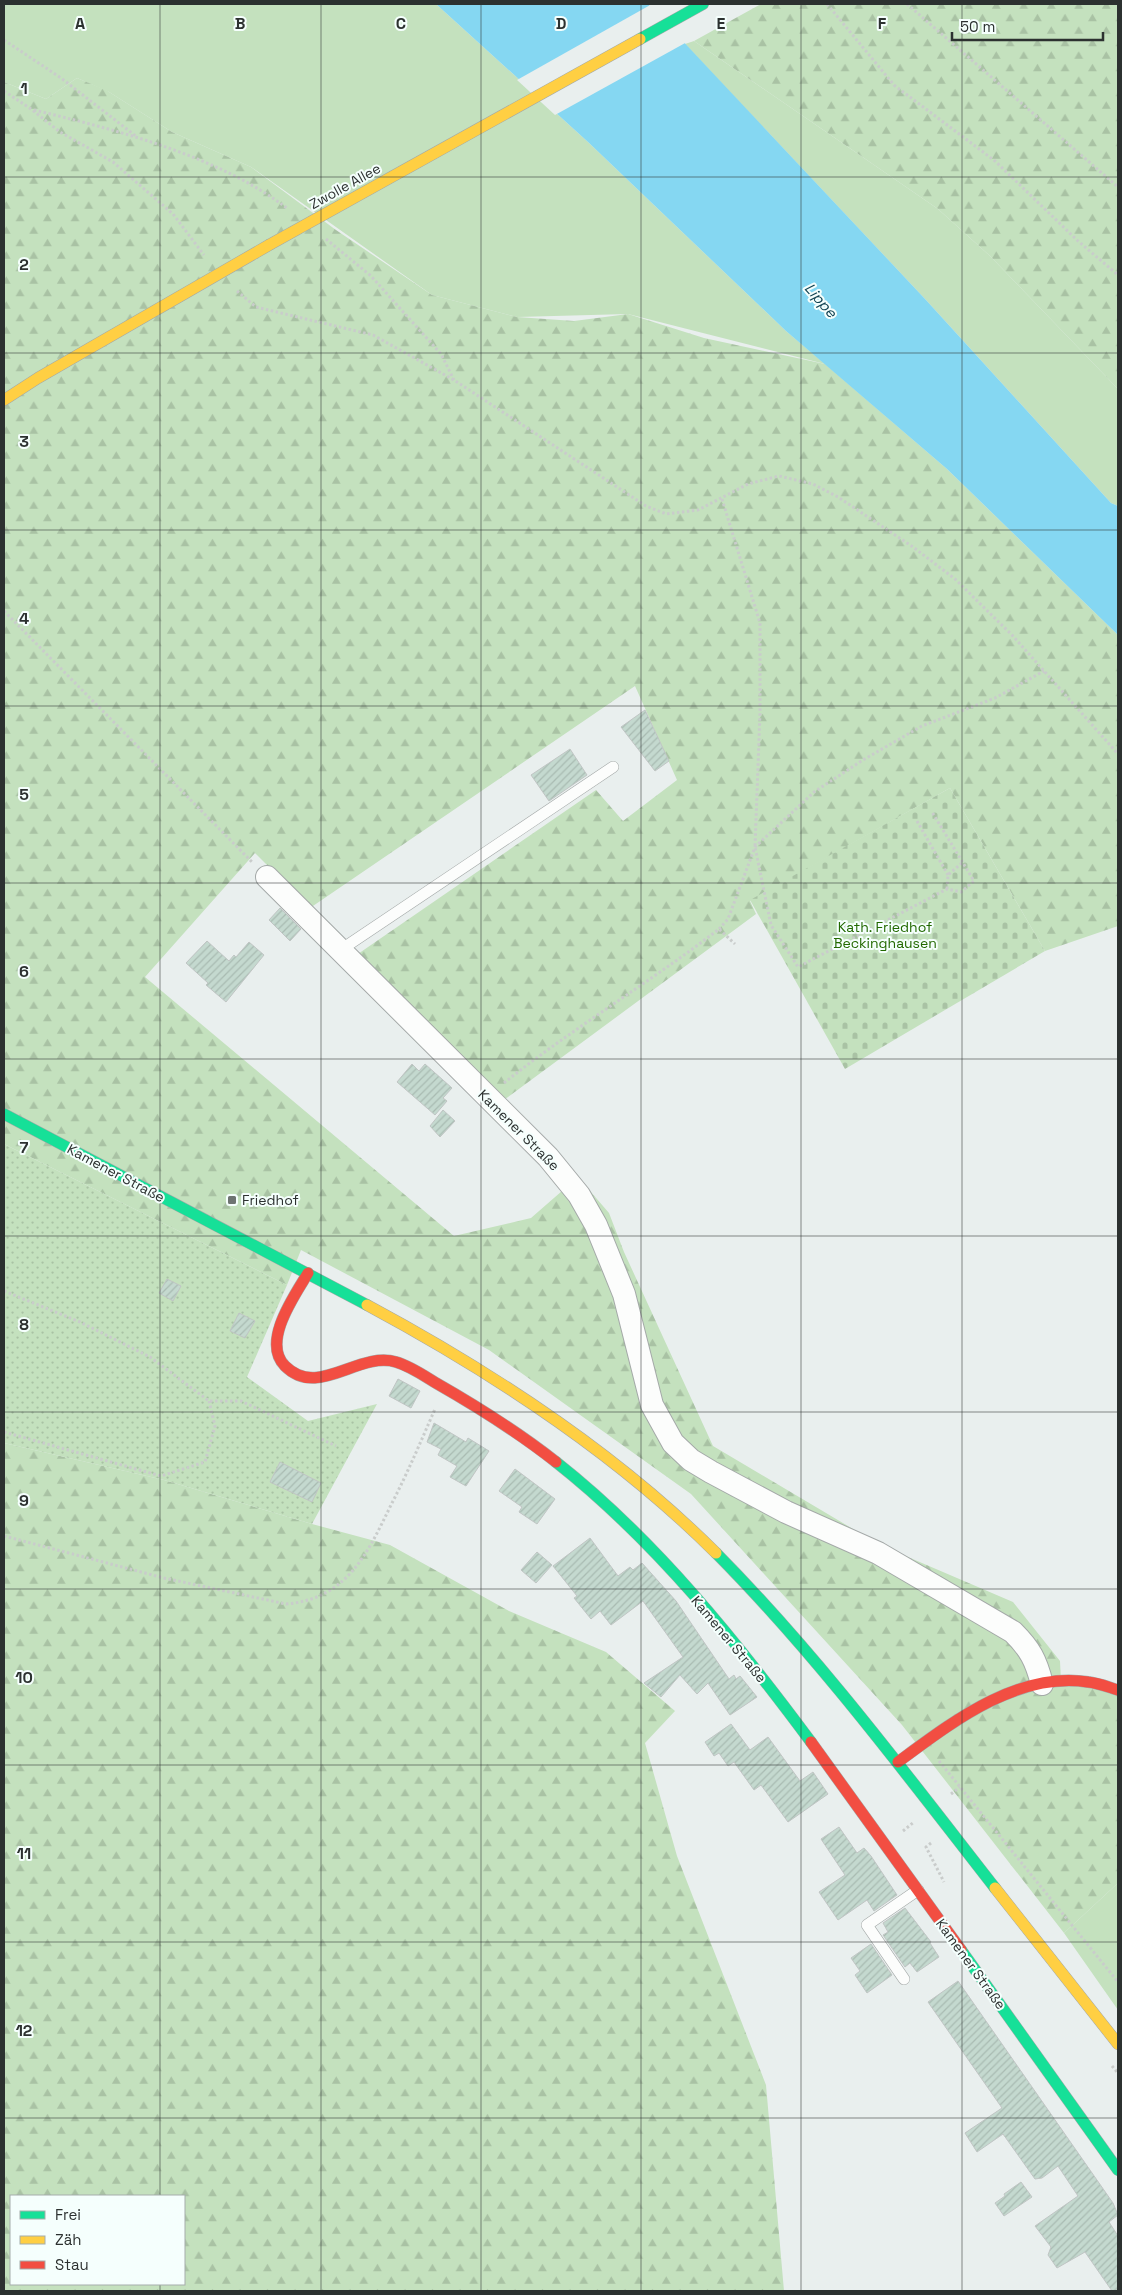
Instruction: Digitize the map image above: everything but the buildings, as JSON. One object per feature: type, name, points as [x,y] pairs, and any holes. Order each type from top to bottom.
[{"type":"street","name":"Zwolle Allee","points":[[4,400],[38,378],[269,245],[703,4]]},
{"type":"street","name":"Kamener Straße","points":[[268,877],[339,951],[548,1157],[578,1196],[596,1224],[624,1294],[652,1405],[672,1443],[691,1460],[711,1472],[786,1512],[878,1553],[1013,1632],[1028,1647],[1038,1664],[1042,1684]]},
{"type":"street","name":"Kamener Straße","points":[[4,1114],[417,1332],[476,1368],[557,1423],[618,1468],[688,1526],[730,1566],[768,1608],[898,1762],[1118,2044]]},
{"type":"street","name":"Kamener Straße","points":[[308,1273],[278,1330],[276,1349],[283,1365],[296,1376],[314,1379],[376,1361],[391,1361],[444,1387],[496,1418],[573,1475],[613,1510],[704,1606],[756,1669],[836,1775],[1118,2170]]},
{"type":"street","points":[[898,1762],[924,1743],[994,1700],[1042,1684],[1088,1681],[1118,1690]]},
{"type":"lane","points":[[339,951],[613,767]]},
{"type":"lane","points":[[904,1979],[867,1926],[918,1890]]},
{"type":"path","points":[[826,4],[894,85],[995,161],[1078,241],[1118,275]]},
{"type":"path","points":[[907,4],[1118,188]]},
{"type":"path","points":[[4,40],[61,78],[139,139]]},
{"type":"path","points":[[4,91],[60,132],[113,162],[173,214],[219,275],[256,307],[372,335],[454,380],[646,506],[666,514],[698,510],[748,484],[779,476],[813,484],[838,497],[913,547],[955,579],[1012,635],[1118,754]]},
{"type":"path","points":[[31,109],[99,126],[190,156],[258,188],[295,214]]},
{"type":"path","points":[[323,236],[371,276],[441,354],[454,380]]},
{"type":"path","points":[[722,499],[760,623],[760,713],[755,847],[771,925],[798,967],[947,889],[961,892],[974,881],[932,812]]},
{"type":"path","points":[[4,611],[268,877]]},
{"type":"path","points":[[486,1097],[541,1054],[673,965],[719,929],[728,919],[755,847],[814,792],[863,760],[922,726],[995,698],[1044,671]]},
{"type":"path","points":[[918,821],[948,874],[947,889]]},
{"type":"path","points":[[948,874],[963,862]]},
{"type":"path","points":[[719,929],[735,944]]},
{"type":"path","points":[[4,1291],[80,1322],[150,1357],[209,1401],[240,1402],[336,1446]]},
{"type":"path","points":[[4,1536],[164,1578],[286,1604],[306,1602],[329,1591],[348,1577],[367,1554],[409,1468],[444,1387]]},
{"type":"path","points":[[4,1432],[161,1476],[205,1462],[215,1426],[209,1401]]},
{"type":"path","points":[[924,1743],[1118,1982]]},
{"type":"green space","points":[[4,4],[436,4],[588,142],[786,331],[825,364],[628,314],[517,317],[432,295],[251,167],[172,132],[109,92],[77,78],[46,99],[4,82]]},
{"type":"green space","points":[[761,4],[1118,4],[1118,389],[990,256],[938,209],[694,41]]},
{"type":"green space","points":[[694,41],[938,209],[990,256],[1118,389],[1118,506],[1111,503],[926,300],[685,44]]},
{"type":"green space","points":[[77,78],[106,90],[172,132],[251,167],[336,230],[432,295],[517,317],[574,321],[628,314],[704,338],[825,364],[947,469],[1118,635],[1118,926],[1045,951],[950,788],[750,901],[756,914],[500,1103],[355,956],[596,790],[623,821],[677,780],[635,686],[310,908],[255,853],[145,977],[454,1236],[531,1218],[578,1177],[609,1213],[624,1252],[713,1446],[880,1545],[1013,1602],[1060,1661],[1061,1682],[1118,1688],[1118,1883],[1064,1933],[902,1725],[691,1494],[489,1350],[301,1250],[287,1285],[4,1144],[4,82],[46,99]]},
{"type":"green space","name":"Kath. Friedhof Beckinghausen","points":[[950,788],[1045,951],[845,1069],[750,900]]},
{"type":"green space","points":[[4,1144],[287,1285],[247,1377],[308,1421],[377,1404],[312,1524],[164,1480],[4,1443]]},
{"type":"green space","points":[[4,1443],[164,1480],[390,1545],[509,1611],[606,1652],[675,1711],[645,1743],[677,1856],[766,2085],[784,2291],[4,2291]]},
{"type":"green space","points":[[1118,1883],[1118,2010],[1064,1933]]},
{"type":"water","name":"Lippe","points":[[436,4],[648,4],[926,300],[1111,503],[1118,506],[1118,635],[947,469],[786,331],[588,142]]},
{"type":"pier","points":[[652,4],[687,42],[555,115],[517,80]]},
{"type":"traffic: fast","points":[[640,39],[703,4]]},
{"type":"traffic: fast","points":[[4,1114],[367,1305]]},
{"type":"traffic: fast","points":[[556,1462],[627,1524],[692,1593],[811,1742]]},
{"type":"traffic: fast","points":[[716,1553],[754,1592],[826,1674],[995,1888]]},
{"type":"traffic: fast","points":[[961,1950],[1118,2170]]},
{"type":"traffic: slow","points":[[269,245],[640,39]]},
{"type":"traffic: slow","points":[[4,400],[38,378],[269,245]]},
{"type":"traffic: slow","points":[[367,1305],[505,1386],[594,1448],[678,1517],[716,1553]]},
{"type":"traffic: slow","points":[[995,1888],[1118,2044]]},
{"type":"traffic: jam","points":[[308,1273],[289,1306],[278,1332],[279,1356],[285,1366],[298,1375],[311,1378],[325,1376],[382,1360],[396,1362],[416,1371],[482,1411],[527,1440],[556,1462]]},
{"type":"traffic: jam","points":[[898,1762],[963,1717],[986,1703],[1011,1692],[1036,1684],[1062,1681],[1099,1684],[1118,1690]]},
{"type":"traffic: jam","points":[[811,1742],[961,1950]]},
{"type":"place","name":"Friedhof","points":[[232,1200]]}]
